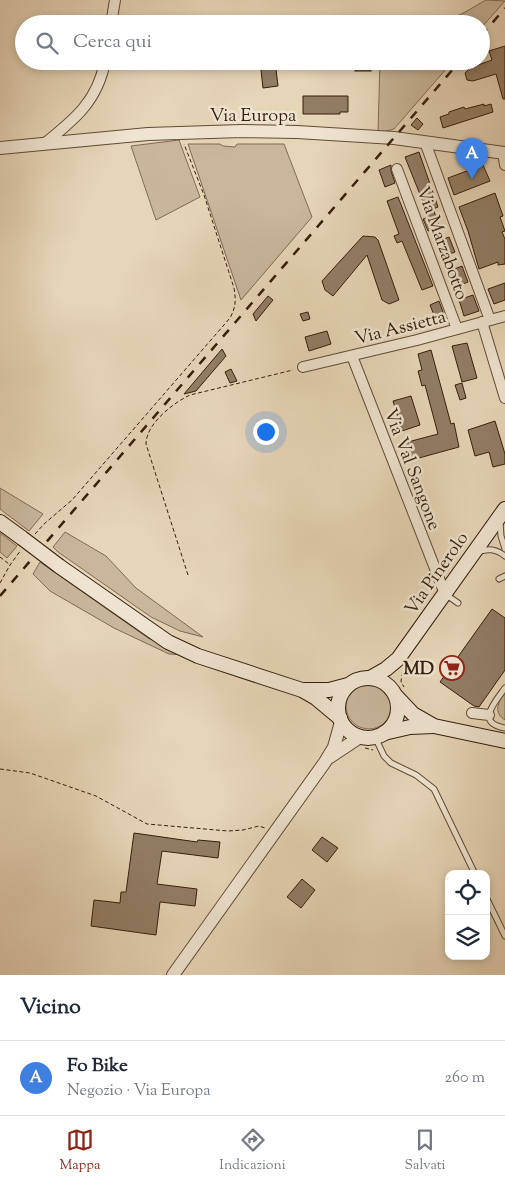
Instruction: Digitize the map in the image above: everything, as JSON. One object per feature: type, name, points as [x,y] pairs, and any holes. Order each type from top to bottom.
[{"type":"main road","name":"Via Pinerolo","points":[[399,693],[400,664],[445,594],[502,512]]},
{"type":"main road","points":[[0,522],[59,566],[168,642],[198,656],[302,690],[316,698],[340,720],[346,729],[360,737],[380,740],[410,727],[434,726],[505,742]]},
{"type":"main road","name":"Via Pinerolo","points":[[370,678],[400,664]]},
{"type":"main road","points":[[302,690],[328,690],[348,685],[362,678],[380,680],[399,693],[413,714],[434,726]]},
{"type":"main road","points":[[340,720],[339,700],[342,692],[348,685]]},
{"type":"main road","points":[[380,740],[397,717],[399,693]]},
{"type":"street","points":[[112,15],[115,0]]},
{"type":"street","points":[[44,144],[68,124],[90,101],[100,81],[103,70]]},
{"type":"street","name":"Via Europa","points":[[0,148],[180,132],[296,132],[426,142],[504,157]]},
{"type":"street","points":[[426,142],[486,321],[505,398]]},
{"type":"street","name":"Via Marzabotto","points":[[397,169],[457,329]]},
{"type":"street","name":"Via Assietta","points":[[303,367],[505,316]]},
{"type":"street","name":"Via Val Sangone","points":[[352,356],[445,594]]},
{"type":"street","points":[[472,713],[489,715]]},
{"type":"street","points":[[173,975],[325,762],[334,747],[340,720]]},
{"type":"street","points":[[325,762],[360,737]]},
{"type":"lane","points":[[502,512],[500,529],[505,549]]},
{"type":"lane","points":[[471,556],[488,549],[498,551],[505,556]]},
{"type":"lane","points":[[445,594],[458,604]]},
{"type":"lane","points":[[505,688],[490,709],[489,715],[489,720],[492,724],[505,728]]},
{"type":"lane","points":[[380,740],[384,756],[391,763],[416,775],[434,789],[473,870]]},
{"type":"lane","points":[[490,905],[505,936]]},
{"type":"path","points":[[0,583],[26,540],[72,500],[235,310],[234,288],[204,195],[180,132]]},
{"type":"path","points":[[188,574],[146,444],[148,431],[177,401],[190,395],[303,367]]},
{"type":"path","points":[[0,557],[10,565]]},
{"type":"path","points":[[399,693],[401,682],[400,664]]},
{"type":"path","points":[[344,747],[351,749],[368,748],[375,752],[380,740]]},
{"type":"path","points":[[0,769],[30,773],[96,796],[148,824],[228,831],[244,830],[259,826],[276,830]]},
{"type":"shaded area","points":[[486,0],[505,1],[490,18],[490,15],[460,15]]},
{"type":"shaded area","points":[[380,70],[445,70],[394,129],[378,133]]},
{"type":"shaded area","points":[[179,140],[200,197],[156,220],[131,146]]},
{"type":"shaded area","points":[[188,144],[220,144],[235,147],[237,144],[284,144],[312,217],[241,300]]},
{"type":"shaded area","points":[[0,488],[43,514],[29,531],[0,509]]},
{"type":"shaded area","points":[[65,532],[106,556],[136,588],[203,637],[180,631],[151,617],[58,552],[53,547]]},
{"type":"shaded area","points":[[0,533],[17,546],[7,558],[0,552]]},
{"type":"shaded area","points":[[40,562],[148,638],[184,655],[169,654],[114,628],[50,591],[33,574]]},
{"type":"shaded area","points":[[374,683],[378,684],[388,693],[391,697],[391,715],[382,725],[374,729],[364,729],[356,725],[347,715],[346,701],[350,693],[360,684]]},
{"type":"shaded area","points":[[505,693],[505,720],[499,714],[498,707]]},
{"type":"building","points":[[505,46],[505,99],[503,99],[496,74],[473,81],[467,80],[465,73],[468,70],[490,70],[490,61],[492,60],[490,51]]},
{"type":"building","points":[[261,70],[276,70],[278,86],[263,88]]},
{"type":"building","points":[[355,70],[371,70],[371,71]]},
{"type":"building","points":[[303,96],[348,96],[348,112],[340,112],[340,114],[303,114]]},
{"type":"building","points":[[484,104],[484,106],[491,104],[493,112],[443,128],[440,117],[464,107],[465,109]]},
{"type":"building","points":[[417,118],[423,124],[418,130],[411,125]]},
{"type":"building","points":[[419,152],[438,207],[433,209],[440,227],[428,231],[423,219],[429,217],[405,157]]},
{"type":"building","points":[[391,165],[395,183],[385,187],[379,170]]},
{"type":"building","points":[[483,165],[490,181],[454,195],[448,178]]},
{"type":"building","points":[[495,193],[503,216],[500,217],[505,231],[502,232],[505,239],[505,264],[498,265],[498,262],[479,269],[459,207]]},
{"type":"building","points":[[398,197],[433,286],[422,290],[402,241],[397,243],[394,236],[399,234],[387,201]]},
{"type":"building","points":[[363,236],[375,237],[378,240],[399,300],[389,304],[382,300],[367,255],[333,296],[325,290],[322,281]]},
{"type":"building","points":[[449,237],[455,252],[441,257],[436,242]]},
{"type":"building","points":[[462,266],[468,282],[453,288],[447,272]]},
{"type":"building","points":[[505,283],[505,300],[494,304],[488,289]]},
{"type":"building","points":[[473,295],[479,311],[464,316],[459,300]]},
{"type":"building","points":[[268,296],[273,300],[256,321],[253,314]]},
{"type":"building","points":[[439,301],[446,320],[437,323],[430,305]]},
{"type":"building","points":[[308,312],[310,319],[303,321],[300,314]]},
{"type":"building","points":[[327,331],[331,344],[309,351],[305,337]]},
{"type":"building","points":[[467,343],[477,378],[462,382],[452,346]]},
{"type":"building","points":[[222,349],[226,356],[196,391],[184,394]]},
{"type":"building","points":[[431,350],[451,424],[454,423],[459,447],[408,461],[404,443],[438,434],[425,385],[422,386],[418,371],[422,370],[418,354]]},
{"type":"building","points":[[231,369],[237,381],[230,383],[225,372]]},
{"type":"building","points":[[462,383],[466,398],[460,400],[455,385]]},
{"type":"building","points":[[411,396],[420,425],[402,431],[393,401]]},
{"type":"building","points":[[495,421],[505,454],[505,464],[493,467],[489,452],[475,456],[468,430]]},
{"type":"building","points":[[492,609],[505,618],[505,670],[479,707],[474,706],[440,682]]},
{"type":"building","points":[[134,833],[197,842],[198,840],[220,842],[218,858],[162,851],[157,884],[197,889],[195,906],[160,902],[156,935],[91,926],[94,900],[120,903],[121,892],[126,892]]},
{"type":"building","points":[[322,837],[338,848],[327,862],[312,850]]},
{"type":"building","points":[[302,879],[315,890],[301,908],[287,897]]},
{"type":"railway","points":[[490,26],[505,8]]},
{"type":"railway","points":[[0,596],[452,70]]},
{"type":"place","name":"Fo Bike","points":[[472,179]]},
{"type":"place","name":"MD","points":[[452,668]]}]
